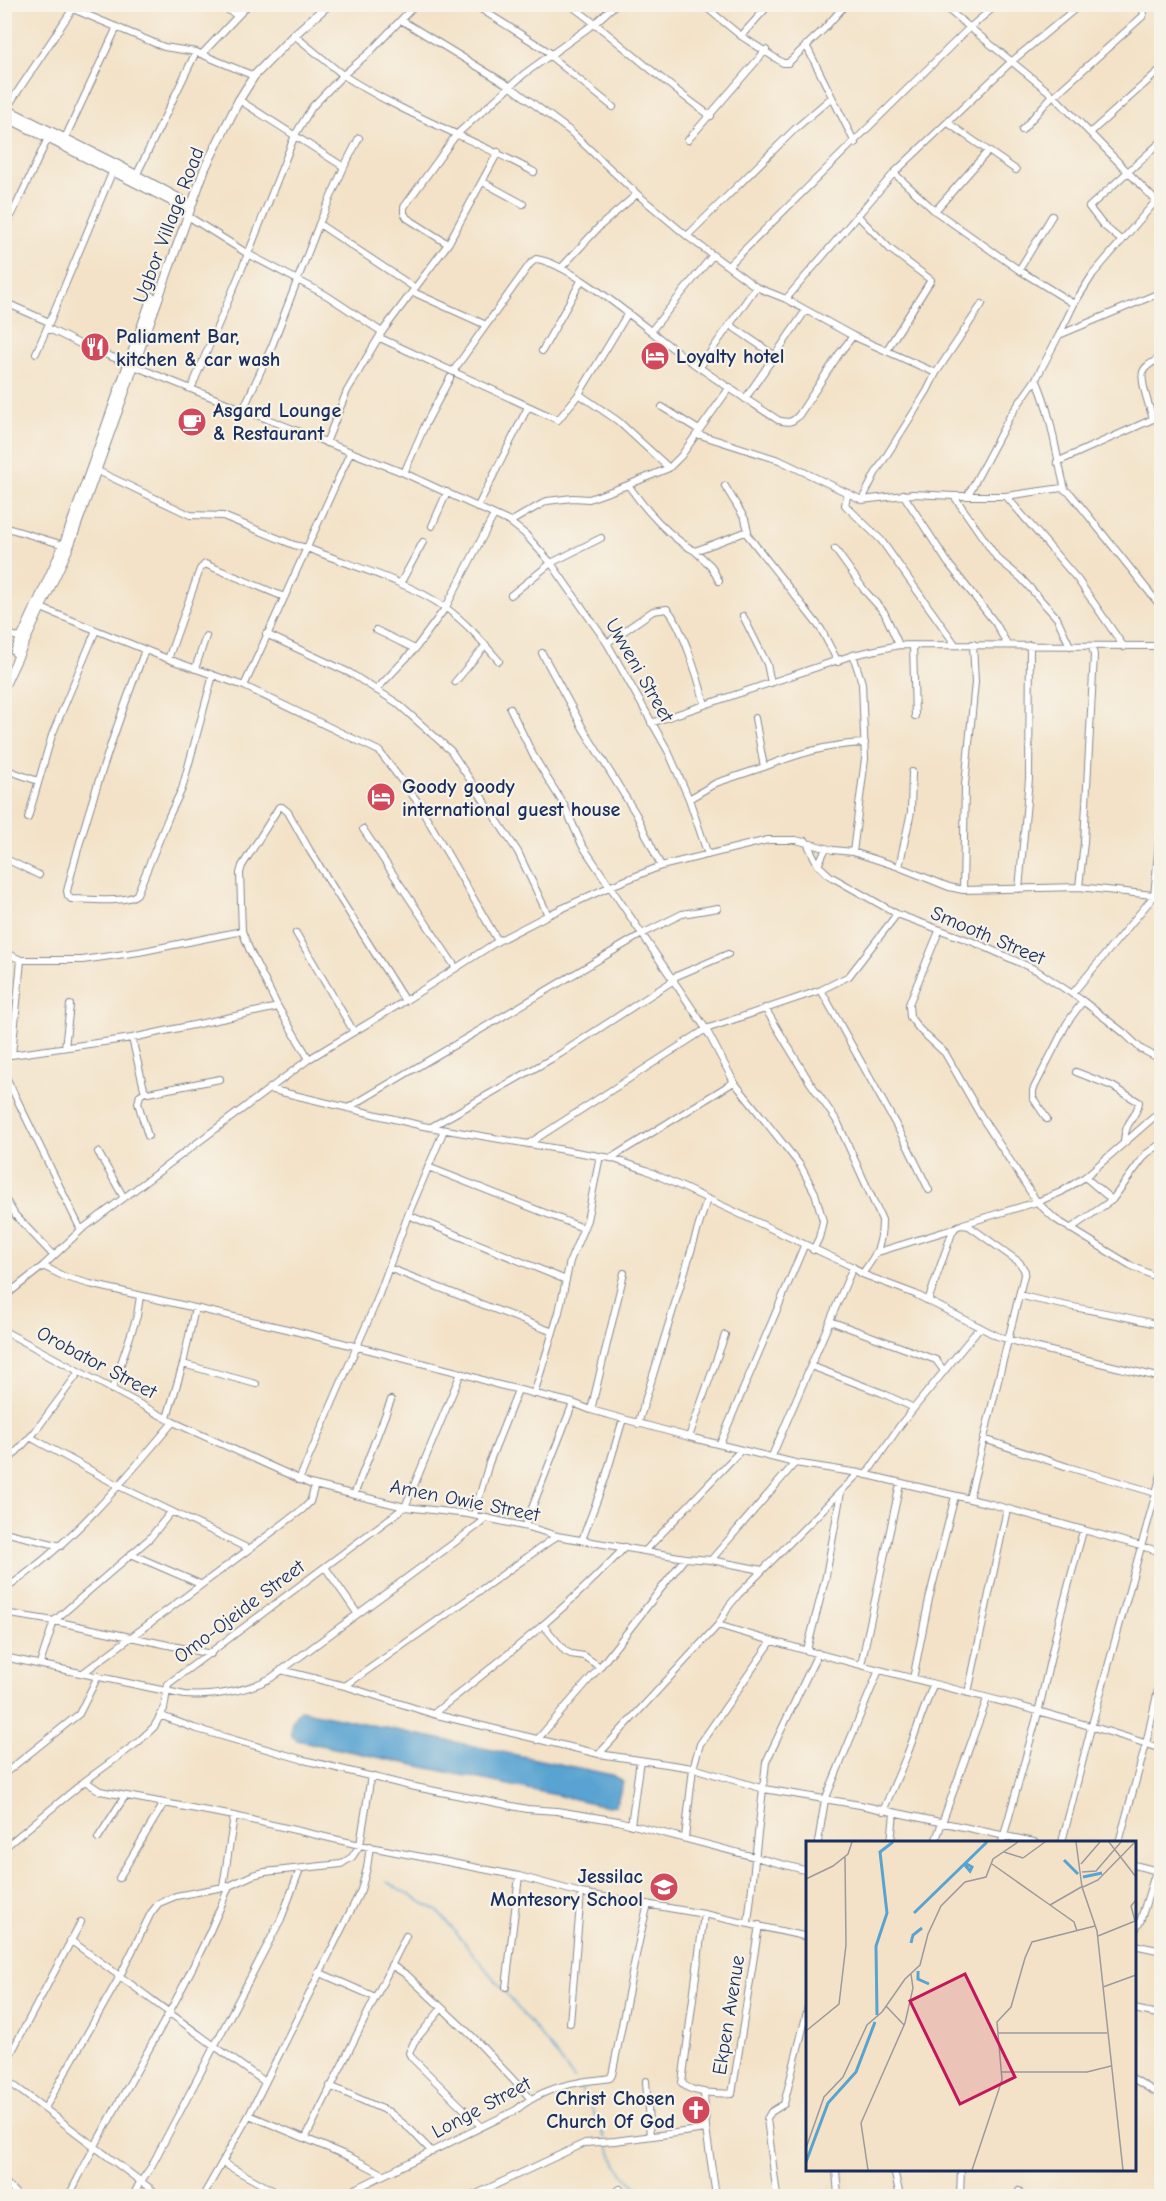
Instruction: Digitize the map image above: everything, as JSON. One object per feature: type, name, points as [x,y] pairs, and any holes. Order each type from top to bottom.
[{"type":"street","points":[[61,4],[74,7],[164,47],[199,53],[254,76]]},
{"type":"street","points":[[218,4],[237,15]]},
{"type":"street","points":[[135,178],[199,53],[249,4]]},
{"type":"street","name":"Ugbor Village Road","points":[[4,676],[67,546],[130,364],[187,209],[205,168],[239,100],[254,76],[294,35],[329,4]]},
{"type":"street","points":[[191,389],[295,135],[312,107],[416,4]]},
{"type":"street","points":[[474,4],[551,55],[613,107]]},
{"type":"street","points":[[569,4],[680,95],[711,116]]},
{"type":"street","points":[[448,244],[407,218],[404,207],[456,135],[511,87],[616,4]]},
{"type":"street","points":[[702,4],[741,36],[783,63],[788,63],[824,29],[846,4]]},
{"type":"street","points":[[741,36],[770,4]]},
{"type":"street","points":[[941,4],[1053,96],[1128,170],[1161,207]]},
{"type":"street","points":[[728,266],[969,28],[998,4]]},
{"type":"street","points":[[786,299],[894,173],[1011,62],[1080,4]]},
{"type":"street","points":[[1022,130],[1053,96],[1143,16],[1144,12],[1138,4]]},
{"type":"street","points":[[74,7],[5,111],[135,178],[187,209],[248,254],[326,295],[381,335],[558,420],[579,394],[628,313]]},
{"type":"street","points":[[401,20],[511,87],[570,131],[637,194],[687,236],[756,287],[786,299],[853,336],[936,373]]},
{"type":"street","points":[[65,138],[117,27]]},
{"type":"street","points":[[294,35],[343,75],[369,91],[456,135],[498,152],[534,172]]},
{"type":"street","points":[[806,45],[855,143]]},
{"type":"street","points":[[688,140],[766,50]]},
{"type":"street","points":[[1091,132],[1161,68]]},
{"type":"street","points":[[687,236],[795,129],[832,97]]},
{"type":"street","points":[[239,100],[344,167]]},
{"type":"street","points":[[948,123],[1016,170]]},
{"type":"street","points":[[49,135],[65,138],[114,167]]},
{"type":"street","points":[[4,231],[49,135]]},
{"type":"street","points":[[243,410],[272,346],[319,224],[359,138]]},
{"type":"street","points":[[1122,241],[1103,225],[1089,207],[1161,141]]},
{"type":"street","points":[[935,211],[988,151]]},
{"type":"street","points":[[326,442],[347,391],[381,335],[448,244],[498,152]]},
{"type":"street","points":[[36,352],[114,167]]},
{"type":"street","points":[[894,173],[935,211],[1019,270],[1074,304]]},
{"type":"street","points":[[483,182],[523,204]]},
{"type":"street","points":[[561,268],[600,226],[637,194]]},
{"type":"street","points":[[968,495],[1010,416],[1036,379],[1074,304],[1099,267],[1156,201]]},
{"type":"street","points":[[857,215],[890,249],[931,280],[886,351]]},
{"type":"street","points":[[1019,270],[1052,216]]},
{"type":"street","points":[[319,224],[414,290],[486,325]]},
{"type":"street","points":[[651,331],[713,255]]},
{"type":"street","points":[[454,370],[530,264],[536,259],[561,268],[581,281],[628,313],[716,380],[778,420],[786,422],[795,420],[853,336]]},
{"type":"street","points":[[542,351],[581,281]]},
{"type":"street","points":[[700,367],[756,287]]},
{"type":"street","points":[[1059,335],[1161,292]]},
{"type":"street","name":"Uwveni Street","points":[[4,302],[80,344],[404,473],[510,522],[525,534],[551,563],[607,643],[668,751],[689,799],[708,855]]},
{"type":"street","points":[[862,500],[875,474],[936,373],[982,304]]},
{"type":"street","points":[[745,399],[806,310]]},
{"type":"street","points":[[730,325],[774,355]]},
{"type":"street","points":[[1153,419],[1143,380],[1143,371],[1161,357]]},
{"type":"street","name":"Ugbor Village Road","points":[[4,687],[23,639],[41,608],[98,471],[130,364]]},
{"type":"street","points":[[404,473],[426,423],[450,378]]},
{"type":"street","points":[[1036,379],[1057,450],[1057,462],[1065,490]]},
{"type":"street","points":[[510,522],[547,501],[589,498],[669,468],[681,456],[730,387]]},
{"type":"street","points":[[579,394],[618,421],[669,468]]},
{"type":"street","points":[[477,508],[528,407]]},
{"type":"street","points":[[662,407],[698,432],[779,460],[862,500],[903,494],[1006,496],[1062,488],[1071,494],[1161,608]]},
{"type":"street","points":[[1057,462],[1161,415]]},
{"type":"street","points":[[244,686],[350,453]]},
{"type":"street","points":[[98,471],[190,515],[223,516],[400,584],[446,607],[499,660]]},
{"type":"street","points":[[628,485],[653,515],[711,566],[719,581]]},
{"type":"street","points":[[696,551],[746,533],[749,528],[725,486]]},
{"type":"street","points":[[432,526],[447,492]]},
{"type":"street","points":[[848,493],[845,505],[881,540],[955,644]]},
{"type":"street","points":[[903,494],[948,563],[996,624],[1007,644]]},
{"type":"street","points":[[954,496],[997,558],[1021,578],[1057,618],[1070,646]]},
{"type":"street","points":[[1006,496],[1078,580],[1124,647]]},
{"type":"street","points":[[376,690],[415,649],[446,607],[494,515]]},
{"type":"street","points":[[4,526],[67,546]]},
{"type":"street","points":[[746,533],[821,629],[838,662]]},
{"type":"street","points":[[511,595],[551,563],[601,538]]},
{"type":"street","points":[[400,584],[423,542]]},
{"type":"street","points":[[836,549],[865,591],[884,612],[899,645]]},
{"type":"street","points":[[168,659],[200,569],[205,564],[284,597]]},
{"type":"street","points":[[41,608],[144,650],[244,686],[379,751],[417,801],[498,941]]},
{"type":"street","points":[[607,643],[653,611],[667,609],[695,668],[705,704]]},
{"type":"street","points":[[743,616],[767,664],[771,683]]},
{"type":"street","points":[[28,818],[52,735],[96,630]]},
{"type":"street","points":[[376,630],[415,649]]},
{"type":"street","points":[[4,632],[23,639]]},
{"type":"street","points":[[266,634],[350,673],[397,703],[452,751],[518,852],[548,915]]},
{"type":"street","points":[[195,669],[207,636]]},
{"type":"street","points":[[963,890],[965,785],[975,682],[973,644]]},
{"type":"street","points":[[455,682],[486,645]]},
{"type":"street","points":[[651,723],[838,662],[853,655],[899,645],[1161,646]]},
{"type":"street","points":[[913,645],[915,716]]},
{"type":"street","points":[[1019,889],[1030,769],[1030,645]]},
{"type":"street","points":[[1079,887],[1084,842],[1094,656],[1092,646]]},
{"type":"street","points":[[144,650],[114,731],[78,849],[67,891],[71,899],[131,898],[137,894],[182,789],[213,675]]},
{"type":"street","points":[[542,653],[584,730],[636,814],[661,866]]},
{"type":"street","points":[[853,655],[862,683],[865,743],[863,781],[853,852]]},
{"type":"street","points":[[510,708],[533,755],[564,805],[582,845],[706,1029],[734,1082],[800,1164],[815,1193],[823,1221],[813,1250]]},
{"type":"street","points":[[755,718],[764,767]]},
{"type":"street","points":[[689,799],[716,783],[818,749],[844,743],[865,743]]},
{"type":"street","points":[[4,769],[38,781]]},
{"type":"street","points":[[899,867],[911,812],[912,772]]},
{"type":"street","points":[[309,1059],[278,1007],[242,931],[240,873],[276,810],[282,807],[288,812],[310,851],[405,1001]]},
{"type":"street","points":[[1072,993],[1158,896],[1161,809]]},
{"type":"street","points":[[363,829],[456,968]]},
{"type":"street","points":[[4,1297],[43,1266],[81,1230],[309,1059],[498,941],[611,886],[661,866],[768,840],[806,841],[826,848],[853,852],[963,890],[1079,887],[1158,896]]},
{"type":"street","name":"Smooth Street","points":[[806,841],[818,866],[830,876],[897,914],[976,944],[1035,970],[1083,1001],[1141,1050],[1161,1060]]},
{"type":"street","points":[[818,866],[826,848]]},
{"type":"street","points":[[4,858],[39,875]]},
{"type":"street","points":[[347,1108],[642,933],[682,914],[718,908]]},
{"type":"street","points":[[527,1144],[706,1029],[821,990],[849,976],[897,914]]},
{"type":"street","points":[[4,952],[21,960],[82,960],[139,952],[242,931]]},
{"type":"street","points":[[939,931],[909,1004],[910,1017],[920,1030],[945,1053],[981,1116],[1037,1202],[1070,1229],[1161,1281]]},
{"type":"street","points":[[296,933],[354,1032]]},
{"type":"street","points":[[431,1128],[560,1054],[673,979],[728,954]]},
{"type":"street","points":[[12,1055],[21,960]]},
{"type":"street","points":[[821,990],[906,1143],[929,1190]]},
{"type":"street","points":[[1047,1119],[1033,1098],[1033,1090],[1058,1038],[1083,1001]]},
{"type":"street","points":[[65,1047],[70,1005]]},
{"type":"street","points":[[4,1056],[132,1038],[278,1007]]},
{"type":"street","points":[[765,1008],[809,1081],[837,1121],[882,1220],[882,1237],[878,1252],[862,1274]]},
{"type":"street","points":[[132,1038],[145,1092]]},
{"type":"street","points":[[1076,1071],[1112,1086],[1139,1102],[1138,1109],[1125,1129],[1124,1142]]},
{"type":"street","points":[[4,1073],[81,1230]]},
{"type":"street","points":[[148,1136],[138,1103],[140,1095],[145,1092],[151,1093],[220,1079]]},
{"type":"street","points":[[611,1158],[734,1082]]},
{"type":"street","points":[[269,1089],[431,1128],[611,1158],[646,1170],[853,1267],[862,1274],[928,1301],[1008,1339],[1161,1378]]},
{"type":"street","points":[[878,1252],[1037,1202],[1061,1192],[1085,1177],[1161,1110]]},
{"type":"street","points":[[299,1480],[389,1268],[408,1215],[444,1130]]},
{"type":"street","points":[[1070,1229],[1112,1200],[1146,1154],[1161,1143]]},
{"type":"street","points":[[98,1152],[124,1198]]},
{"type":"street","points":[[534,1394],[553,1332],[570,1261],[584,1228],[600,1156]]},
{"type":"street","points":[[428,1167],[584,1228]]},
{"type":"street","points":[[1085,1177],[1112,1200]]},
{"type":"street","points":[[4,1197],[15,1215],[53,1255]]},
{"type":"street","points":[[638,1424],[707,1199]]},
{"type":"street","points":[[408,1215],[566,1280]]},
{"type":"street","points":[[962,1224],[969,1226],[1019,1262],[1026,1270],[969,1499]]},
{"type":"street","points":[[928,1301],[954,1229]]},
{"type":"street","points":[[720,1444],[804,1246]]},
{"type":"street","points":[[43,1266],[65,1277],[461,1373],[688,1437],[969,1499],[1161,1552]]},
{"type":"street","points":[[772,1456],[853,1267]]},
{"type":"street","points":[[389,1268],[553,1332]]},
{"type":"street","points":[[591,1410],[624,1273]]},
{"type":"street","points":[[1019,1295],[1052,1305],[1074,1306],[1161,1326]]},
{"type":"street","points":[[112,1390],[137,1316],[140,1296]]},
{"type":"street","points":[[4,1590],[61,1546],[119,1486],[170,1420],[195,1308]]},
{"type":"street","points":[[830,1321],[936,1360],[944,1371]]},
{"type":"street","points":[[599,1754],[718,1625],[729,1606],[762,1570],[862,1474],[980,1327]]},
{"type":"street","name":"Orobator Street","points":[[4,1331],[170,1420]]},
{"type":"street","points":[[688,1437],[725,1335]]},
{"type":"street","points":[[183,1364],[256,1384]]},
{"type":"street","points":[[811,1366],[882,1393],[914,1408]]},
{"type":"street","points":[[4,1466],[30,1437],[79,1372]]},
{"type":"street","name":"Omo-Ojeide Street","points":[[162,1716],[168,1684],[405,1507],[461,1373]]},
{"type":"street","points":[[474,1515],[489,1463],[518,1390]]},
{"type":"street","points":[[354,1495],[391,1400]]},
{"type":"street","points":[[525,1526],[573,1403]]},
{"type":"street","points":[[582,1540],[623,1419]]},
{"type":"street","name":"Amen Owie Street","points":[[170,1420],[299,1480],[354,1495],[405,1507],[474,1515],[525,1526],[556,1536],[762,1570]]},
{"type":"street","points":[[30,1437],[119,1486],[249,1549]]},
{"type":"street","points":[[984,1439],[1156,1493]]},
{"type":"street","points":[[645,1551],[741,1450]]},
{"type":"street","points":[[711,1560],[795,1462]]},
{"type":"street","points":[[1062,1841],[1161,1471]]},
{"type":"street","points":[[861,1665],[900,1484]]},
{"type":"street","points":[[83,1673],[310,1502],[315,1485]]},
{"type":"street","points":[[807,1650],[826,1576],[842,1492]]},
{"type":"street","points":[[913,1679],[929,1599],[955,1496]]},
{"type":"street","points":[[968,1693],[1008,1509]]},
{"type":"street","points":[[40,1664],[54,1621],[150,1538],[171,1512]]},
{"type":"street","points":[[4,1657],[195,1695],[232,1690],[263,1682],[481,1523],[484,1518]]},
{"type":"street","points":[[1003,1839],[1038,1713],[1083,1531]]},
{"type":"street","points":[[4,1532],[61,1546]]},
{"type":"street","points":[[345,1686],[556,1536]]},
{"type":"street","points":[[433,1714],[521,1644],[625,1547]]},
{"type":"street","points":[[131,1554],[200,1584]]},
{"type":"street","points":[[537,1740],[600,1667],[686,1558]]},
{"type":"street","points":[[325,1568],[357,1613]]},
{"type":"street","points":[[4,1613],[211,1653]]},
{"type":"street","points":[[543,1624],[565,1651],[584,1656],[600,1667]]},
{"type":"street","points":[[718,1625],[771,1642],[968,1693],[1161,1749]]},
{"type":"street","points":[[685,1838],[693,1768],[700,1744],[771,1642]]},
{"type":"street","points":[[748,1923],[766,1762],[818,1653]]},
{"type":"street","points":[[281,1670],[345,1686],[433,1714],[537,1740],[599,1754],[693,1768],[764,1789],[942,1822],[1003,1839],[1024,1841]]},
{"type":"street","points":[[818,1841],[825,1800],[879,1670]]},
{"type":"street","points":[[1119,1841],[1146,1744],[1161,1672]]},
{"type":"street","points":[[4,1774],[79,1714],[98,1676]]},
{"type":"street","points":[[883,1811],[933,1685]]},
{"type":"street","points":[[935,1841],[987,1699]]},
{"type":"street","points":[[4,1848],[85,1781],[137,1743],[162,1716],[194,1728],[304,1760],[410,1786],[527,1809],[557,1811],[631,1825],[806,1871]]},
{"type":"street","points":[[631,1825],[640,1760]]},
{"type":"street","points":[[45,2108],[120,1976],[151,1913],[159,1903],[176,1896],[226,1886],[253,1875],[341,1864],[352,1857],[360,1845],[371,1776]]},
{"type":"street","points":[[85,1781],[100,1791],[234,1816],[360,1845],[519,1876],[580,1893],[704,1914],[806,1937]]},
{"type":"street","points":[[98,1838],[125,1796]]},
{"type":"street","points":[[119,1878],[164,1803]]},
{"type":"street","points":[[891,1841],[894,1813]]},
{"type":"street","points":[[69,2196],[206,1941],[226,1886],[234,1816]]},
{"type":"street","points":[[204,2196],[249,2115],[318,1972],[361,1890],[370,1846]]},
{"type":"street","points":[[1136,1865],[1159,1871],[1136,1929]]},
{"type":"street","points":[[133,2196],[151,2167],[281,1919],[300,1869]]},
{"type":"street","points":[[506,1987],[519,1876]]},
{"type":"street","points":[[570,2023],[580,1893]]},
{"type":"street","name":"Longe Street","points":[[341,2196],[516,2110],[530,2098],[552,2089],[607,2079],[612,2075],[625,2016],[630,1978],[648,1904]]},
{"type":"street","name":"Ekpen Avenue","points":[[704,1914],[682,2083],[687,2088],[704,2092],[732,2094],[759,1925]]},
{"type":"street","points":[[4,2066],[81,1922]]},
{"type":"street","points":[[306,2137],[406,1936]]},
{"type":"street","points":[[70,1940],[265,2082]]},
{"type":"street","points":[[1136,1945],[1161,1951]]},
{"type":"street","points":[[391,1965],[407,1975],[474,2038],[530,2098]]},
{"type":"street","points":[[318,1972],[375,1997]]},
{"type":"street","points":[[441,2009],[414,2042],[409,2053],[482,2126]]},
{"type":"street","points":[[1136,2009],[1161,2015]]},
{"type":"street","points":[[777,2196],[768,2115],[784,2104],[806,2012]]},
{"type":"street","points":[[5,2080],[160,2196]]},
{"type":"street","points":[[1136,2080],[1161,2096]]},
{"type":"street","points":[[646,2081],[650,2136]]},
{"type":"street","points":[[330,2086],[389,2112],[411,2130],[432,2152]]},
{"type":"street","points":[[704,2092],[706,2128],[716,2196]]},
{"type":"street","points":[[249,2115],[306,2137],[382,2174]]},
{"type":"street","points":[[472,2196],[585,2143],[706,2128]]},
{"type":"street","points":[[223,2163],[279,2196]]},
{"type":"street","points":[[836,2171],[838,2196]]},
{"type":"street","points":[[894,2171],[900,2196]]},
{"type":"street","points":[[960,2196],[961,2171]]},
{"type":"street","points":[[4,2181],[18,2196]]},
{"type":"street","points":[[610,2196],[620,2189]]},
{"type":"water","points":[[300,1710],[612,1775],[623,1782],[616,1805],[607,1806],[297,1740],[291,1736],[291,1729],[294,1718]]},
{"type":"waterway","points":[[387,1882],[439,1912],[574,2079]]},
{"type":"waterway","points":[[579,2086],[605,2138]]},
{"type":"waterway","points":[[608,2146],[624,2176],[651,2196]]},
{"type":"place","name":"Paliament Bar, kitchen & car wash","points":[[95,347]]},
{"type":"place","name":"Loyalty hotel","points":[[655,356]]},
{"type":"place","name":"Asgard Lounge & Restaurant","points":[[192,422]]},
{"type":"place","name":"Goody goody international guest house","points":[[381,797]]},
{"type":"place","name":"Jessilac Montesory School","points":[[664,1887]]},
{"type":"place","name":"Christ Chosen Church Of God","points":[[696,2110]]}]
